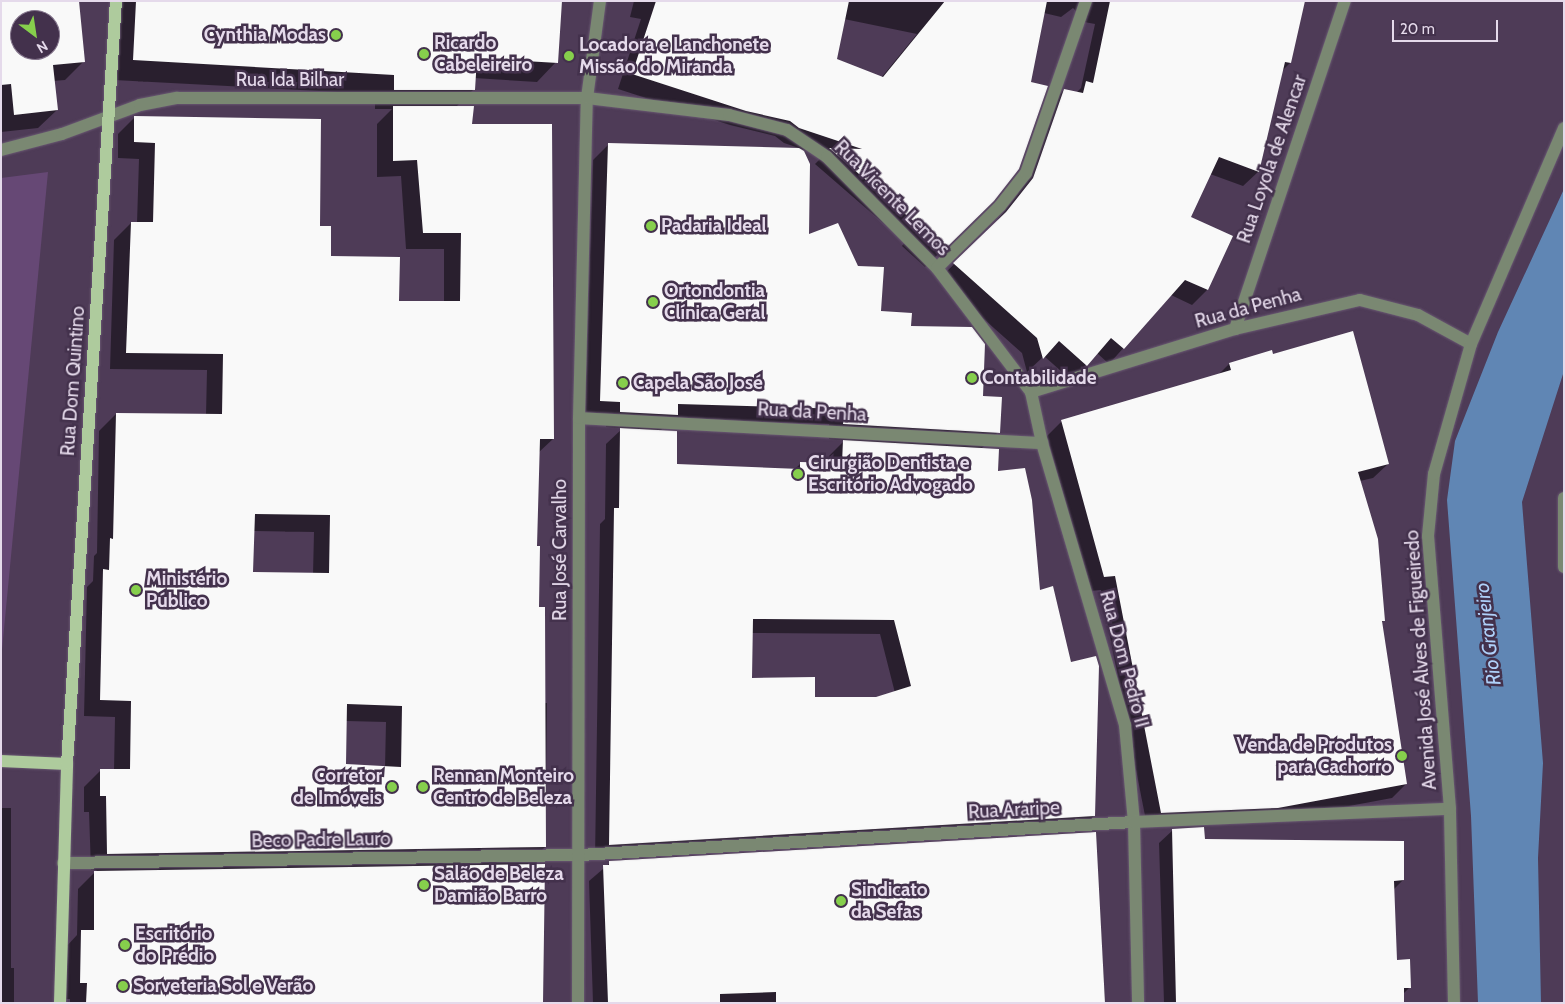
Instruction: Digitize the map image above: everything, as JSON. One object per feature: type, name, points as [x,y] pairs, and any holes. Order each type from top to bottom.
[{"type":"main road","name":"Rua Dom Quintino","points":[[60,1003],[67,764],[116,1]]},
{"type":"main road","points":[[1,761],[67,764]]},
{"type":"street","name":"Rua José Carvalho","points":[[578,1003],[580,855],[579,418],[586,98],[600,1]]},
{"type":"street","points":[[937,268],[1000,206],[1026,173],[1086,1]]},
{"type":"street","name":"Rua Loyola de Alencar","points":[[1235,329],[1345,1]]},
{"type":"street","name":"Rua Ida Bilhar","points":[[1,150],[62,134],[108,115],[177,98],[586,98]]},
{"type":"street","name":"Rua Vicente Lemos","points":[[586,98],[729,115],[787,130],[827,157],[937,268],[1031,392]]},
{"type":"street","name":"Avenida José Alves de Figueiredo","points":[[1454,1003],[1450,809],[1428,536],[1434,474],[1471,344],[1564,128]]},
{"type":"street","name":"Rua da Penha","points":[[1031,392],[1235,329],[1360,300],[1418,315],[1471,344]]},
{"type":"street","name":"Rua Dom Pedro II","points":[[1031,392],[1042,443],[1125,725],[1134,822],[1138,1003]]},
{"type":"street","name":"Rua da Penha","points":[[579,418],[1042,443]]},
{"type":"street","points":[[1564,498],[1564,567]]},
{"type":"street","name":"Rua Araripe","points":[[580,855],[1134,822],[1450,809]]},
{"type":"street","name":"Beco Padre Lauro","points":[[63,863],[580,855]]},
{"type":"shaded area","points":[[48,172],[1,660],[1,178]]},
{"type":"water","name":"Rio Granjeiro","points":[[1564,189],[1564,371],[1522,502],[1543,763],[1538,858],[1541,1003],[1478,1003],[1471,816],[1447,500],[1455,441],[1498,332]]},
{"type":"building","points":[[1,1],[79,1],[85,62],[53,65],[58,110],[14,115],[11,84],[1,85]]},
{"type":"building","points":[[136,1],[562,1],[558,63],[477,58],[475,90],[394,90],[394,75],[133,60]]},
{"type":"building","points":[[656,1],[849,1],[837,59],[883,77],[945,1],[1047,1],[1031,82],[1048,86],[1019,169],[994,201],[941,253],[916,231],[919,226],[829,148],[862,149],[799,128],[790,121],[746,111],[632,74]]},
{"type":"building","points":[[1110,1],[1305,1],[1291,63],[1285,62],[1259,172],[1219,157],[1191,217],[1233,236],[1208,290],[1185,280],[1124,349],[1111,338],[1087,366],[1059,341],[1043,359],[1037,338],[953,263],[1006,212],[1033,178],[1064,89],[1083,93],[1086,81],[1093,83]]},
{"type":"building","points":[[393,106],[474,106],[472,124],[552,124],[554,439],[540,439],[537,546],[540,546],[539,607],[545,607],[546,847],[107,854],[106,796],[100,796],[100,769],[130,769],[131,701],[100,700],[103,569],[109,570],[110,538],[113,539],[116,413],[222,414],[223,354],[126,353],[131,222],[153,222],[155,143],[134,142],[134,116],[321,119],[320,226],[331,226],[331,256],[400,257],[399,301],[460,301],[461,233],[423,233],[417,160],[393,161]],"holes":[[[255,514],[330,515],[329,573],[253,572]],[[347,704],[402,706],[401,767],[346,764]]]},
{"type":"building","points":[[608,143],[799,148],[804,151],[810,164],[809,234],[838,223],[858,266],[884,267],[881,311],[912,313],[911,326],[972,327],[985,344],[983,396],[1002,397],[1000,433],[843,424],[844,409],[678,404],[678,415],[620,412],[620,402],[600,401]]},
{"type":"building","points":[[1353,331],[1389,464],[1358,472],[1378,539],[1385,621],[1382,621],[1407,784],[1278,808],[1161,813],[1115,576],[1104,577],[1061,420],[1231,370],[1229,363],[1272,350],[1273,354]]},
{"type":"building","points":[[620,428],[677,431],[677,464],[800,469],[800,462],[842,463],[843,440],[999,449],[998,471],[1025,468],[1032,500],[1040,590],[1053,586],[1071,662],[1096,656],[1099,666],[1095,816],[609,845],[614,508],[619,508]],"holes":[[[753,619],[894,620],[911,686],[876,697],[815,697],[815,677],[752,678]]]},
{"type":"building","points":[[1204,827],[1205,839],[1404,841],[1404,880],[1394,881],[1397,960],[1410,959],[1411,988],[1404,988],[1404,1003],[1176,1003],[1172,829]]},
{"type":"building","points":[[1096,832],[1105,1003],[776,1003],[776,992],[720,994],[720,1003],[608,1003],[603,865],[609,865],[609,861]]},
{"type":"building","points":[[545,864],[543,1003],[86,1003],[87,983],[80,983],[81,930],[94,930],[94,871]]},
{"type":"place","name":"Cynthia Modas","points":[[336,35]]},
{"type":"place","name":"Ricardo Cabeleireiro","points":[[424,54]]},
{"type":"place","name":"Locadora e Lanchonete Missão do Miranda","points":[[569,56]]},
{"type":"place","name":"Padaria Ideal","points":[[651,226]]},
{"type":"place","name":"Ortondontia Clínica Geral","points":[[653,302]]},
{"type":"place","name":"Contabilidade","points":[[972,378]]},
{"type":"place","name":"Capela São José","points":[[623,383]]},
{"type":"place","name":"Cirurgião Dentista e Escritório Advogado","points":[[798,474]]},
{"type":"place","name":"Ministério Público","points":[[136,590]]},
{"type":"place","name":"Venda de Produtos para Cachorro","points":[[1402,756]]},
{"type":"place","name":"Corretor de Imóveis","points":[[392,787]]},
{"type":"place","name":"Rennan Monteiro Centro de Beleza","points":[[423,787]]},
{"type":"place","name":"Salão de Beleza Damião Barro","points":[[424,885]]},
{"type":"place","name":"Sindicato da Sefas","points":[[841,901]]},
{"type":"place","name":"Escritório do Prédio","points":[[125,945]]},
{"type":"place","name":"Sorveteria Sol e Verão","points":[[123,986]]}]
